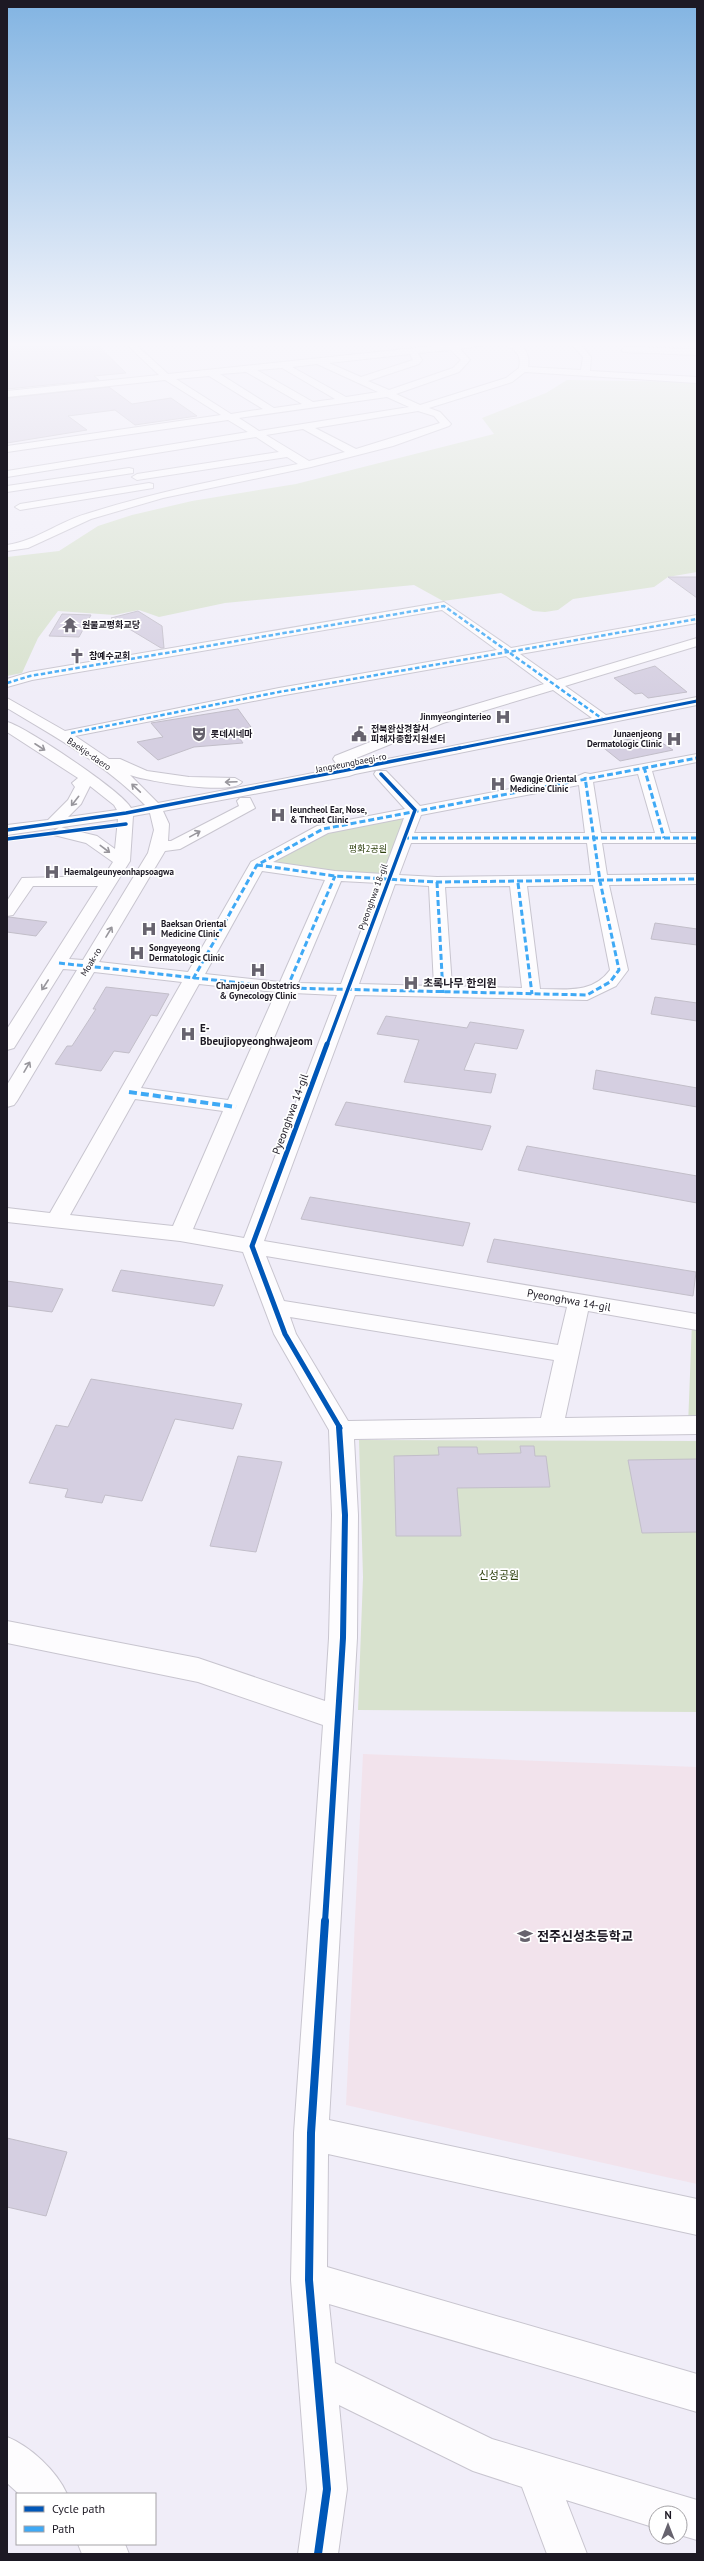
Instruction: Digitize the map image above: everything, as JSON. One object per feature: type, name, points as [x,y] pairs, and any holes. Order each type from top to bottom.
[{"type":"street","points":[[7,474],[73,463]]},
{"type":"street","points":[[118,463],[161,495]]},
{"type":"street","points":[[7,489],[83,478],[233,463]]},
{"type":"street","points":[[302,463],[307,465]]},
{"type":"street","points":[[7,548],[24,546],[62,527],[87,517],[161,495],[316,463]]},
{"type":"street","points":[[20,507],[149,486]]},
{"type":"street","points":[[7,501],[62,527]]},
{"type":"street","points":[[7,538],[24,546]]},
{"type":"street","points":[[7,683],[30,676],[444,606],[557,685],[604,720]]},
{"type":"street","points":[[71,733],[279,692],[697,619]]},
{"type":"street","points":[[349,772],[340,759],[438,720],[697,642]]},
{"type":"street","name":"Jangseungbaegi-ro","points":[[157,813],[268,787],[349,772],[697,701]]},
{"type":"street","name":"Baekje-daero","points":[[7,702],[114,770],[133,785],[157,813]]},
{"type":"street","name":"Jangseungbaegi-ro","points":[[7,839],[57,828],[245,801],[381,774],[543,746],[697,714]]},
{"type":"street","points":[[40,722],[51,721],[126,769],[168,779],[204,783],[260,781],[268,787]]},
{"type":"street","name":"Baekje-daero","points":[[7,726],[89,779],[121,803],[126,818]]},
{"type":"street","points":[[57,1220],[257,865],[323,829],[585,777],[697,758]]},
{"type":"street","points":[[644,767],[664,838]]},
{"type":"street","points":[[381,774],[414,810]]},
{"type":"street","points":[[59,963],[287,988],[443,993],[587,995],[610,982],[619,970],[600,881],[585,777]]},
{"type":"street","points":[[89,779],[79,783],[83,786],[79,796],[69,808],[56,818],[57,828],[91,839],[122,861]]},
{"type":"street","points":[[159,846],[174,846],[247,808],[245,801]]},
{"type":"street","name":"Pyeonghwa 18-gil","points":[[348,990],[414,810]]},
{"type":"street","name":"Moak-ro","points":[[7,1101],[159,846],[162,836],[157,813]]},
{"type":"street","points":[[10,1035],[59,963],[122,861],[126,818]]},
{"type":"street","name":"Jangseungbaegi-ro","points":[[7,830],[57,828]]},
{"type":"street","points":[[403,838],[697,838]]},
{"type":"street","name":"Pyeonghwa 18-gil","points":[[257,865],[334,876],[437,882],[518,883],[697,879]]},
{"type":"street","points":[[180,1234],[236,1107],[334,876]]},
{"type":"street","points":[[9,907],[28,881],[110,881]]},
{"type":"street","points":[[437,882],[443,993]]},
{"type":"street","points":[[518,883],[532,994]]},
{"type":"street","name":"Pyeonghwa 14-gil","points":[[252,1246],[348,990]]},
{"type":"street","points":[[129,1092],[236,1107]]},
{"type":"street","name":"Pyeonghwa 14-gil","points":[[7,1215],[180,1234],[697,1322]]},
{"type":"street","points":[[252,1246],[285,1334],[341,1430],[345,1514],[343,1638],[336,1717],[311,2133],[309,2280],[327,2489],[318,2554]]},
{"type":"street","points":[[551,1427],[566,1354],[579,1302]]},
{"type":"street","points":[[276,1308],[566,1354]]},
{"type":"street","points":[[341,1430],[697,1425]]},
{"type":"street","points":[[7,1632],[198,1670],[336,1717]]},
{"type":"street","points":[[311,2133],[697,2217]]},
{"type":"street","points":[[309,2280],[697,2393]]},
{"type":"street","points":[[318,2375],[487,2457],[648,2506]]},
{"type":"street","points":[[7,2456],[46,2493]]},
{"type":"street","points":[[536,2472],[567,2554]]},
{"type":"street","points":[[99,2545],[109,2554]]},
{"type":"shaded area","name":"전주신성초등학교","points":[[363,1754],[697,1767],[697,2184],[346,2105]]},
{"type":"green space","points":[[381,463],[697,463],[697,572],[668,577],[654,587],[573,599],[558,610],[545,612],[533,611],[501,593],[443,601],[414,585],[225,603],[159,617],[139,610],[114,615],[58,611],[38,638],[22,673],[7,676],[7,557],[59,551],[98,526],[132,515],[192,501],[296,484]]},
{"type":"green space","name":"평화2공원","points":[[415,810],[388,879],[257,865],[323,829]]},
{"type":"green space","points":[[692,1322],[697,1322],[697,1425],[688,1426]]},
{"type":"green space","name":"신성공원","points":[[359,1440],[697,1441],[697,1712],[358,1710],[363,1577]]},
{"type":"building","points":[[668,577],[697,577],[697,598]]},
{"type":"building","points":[[138,611],[162,626],[164,648],[161,648],[111,618]]},
{"type":"building","name":"원불교평화교당","points":[[62,614],[91,615],[79,637],[49,636]]},
{"type":"building","points":[[655,666],[687,692],[648,698],[642,693],[635,694],[614,678]]},
{"type":"building","name":"롯데시네마","points":[[238,709],[251,727],[235,732],[243,743],[194,747],[158,760],[137,742],[163,737],[151,723]]},
{"type":"building","points":[[650,735],[673,750],[620,761],[600,745]]},
{"type":"building","points":[[7,917],[47,922],[36,936],[7,932]]},
{"type":"building","points":[[655,923],[697,929],[697,945],[651,939]]},
{"type":"building","points":[[106,987],[169,994],[157,1016],[151,1015],[129,1053],[114,1051],[101,1071],[55,1064],[67,1046],[72,1046],[96,1009],[93,1009]]},
{"type":"building","points":[[655,997],[697,1003],[697,1021],[651,1014]]},
{"type":"building","points":[[386,1016],[467,1028],[470,1022],[524,1030],[517,1049],[475,1043],[464,1070],[496,1074],[491,1093],[404,1082],[419,1040],[377,1034]]},
{"type":"building","points":[[596,1070],[697,1088],[697,1107],[593,1089]]},
{"type":"building","points":[[346,1102],[491,1126],[482,1150],[335,1125]]},
{"type":"building","points":[[527,1146],[697,1176],[697,1203],[518,1170]]},
{"type":"building","points":[[310,1197],[470,1223],[463,1246],[301,1219]]},
{"type":"building","points":[[494,1239],[696,1272],[693,1296],[487,1262]]},
{"type":"building","points":[[121,1270],[223,1285],[214,1306],[112,1291]]},
{"type":"building","points":[[7,1281],[63,1289],[52,1312],[7,1306]]},
{"type":"building","points":[[91,1379],[242,1404],[233,1429],[175,1419],[142,1501],[105,1495],[102,1503],[65,1497],[68,1489],[29,1483],[56,1425],[68,1427]]},
{"type":"building","points":[[520,1446],[534,1446],[535,1456],[546,1456],[550,1487],[457,1488],[461,1536],[396,1536],[394,1456],[439,1455],[438,1447],[477,1447],[478,1454],[521,1453]]},
{"type":"building","points":[[238,1456],[282,1462],[256,1552],[210,1546]]},
{"type":"building","points":[[697,1459],[697,1532],[642,1533],[628,1460]]},
{"type":"building","points":[[7,2138],[67,2152],[46,2216],[7,2207]]},
{"type":"marked path","points":[[7,683],[30,676],[444,606],[604,720]]},
{"type":"marked path","points":[[71,733],[279,692],[697,619]]},
{"type":"marked path","points":[[193,979],[257,865],[323,829],[697,758]]},
{"type":"marked path","points":[[644,767],[664,838]]},
{"type":"marked path","points":[[59,963],[287,988],[587,995],[610,982],[619,970],[600,881],[585,777]]},
{"type":"marked path","points":[[403,838],[697,838]]},
{"type":"marked path","points":[[257,865],[335,876],[437,882],[697,879]]},
{"type":"marked path","points":[[287,988],[335,876]]},
{"type":"marked path","points":[[437,882],[443,993]]},
{"type":"marked path","points":[[518,883],[532,994]]},
{"type":"marked path","points":[[129,1092],[236,1107]]},
{"type":"cycle path","points":[[7,830],[126,813],[268,787],[697,701]]},
{"type":"cycle path","points":[[318,2554],[327,2489],[309,2280],[311,2133],[343,1638],[345,1515],[341,1430],[285,1334],[252,1246],[415,810],[381,774]]},
{"type":"cycle path","points":[[7,839],[126,824]]},
{"type":"place","name":"원불교평화교당","points":[[70,625]]},
{"type":"place","name":"참예수교회","points":[[77,656]]},
{"type":"place","name":"Jinmyeonginterieo","points":[[503,717]]},
{"type":"place","name":"롯데시네마","points":[[199,734]]},
{"type":"place","name":"전북완산경찰서 피해자종합지원센터","points":[[359,734]]},
{"type":"place","name":"Junaenjeong Dermatologic Clinic","points":[[674,739]]},
{"type":"place","name":"Gwangje Oriental Medicine Clinic","points":[[498,784]]},
{"type":"place","name":"Ieuncheol Ear, Nose, & Throat Clinic","points":[[278,815]]},
{"type":"place","name":"Haemalgeunyeonhapsoagwa","points":[[52,872]]},
{"type":"place","name":"Baeksan Oriental Medicine Clinic","points":[[149,929]]},
{"type":"place","name":"Songyeyeong Dermatologic Clinic","points":[[137,953]]},
{"type":"place","name":"Chamjoeun Obstetrics & Gynecology Clinic","points":[[258,970]]},
{"type":"place","name":"초록나무 한의원","points":[[411,983]]},
{"type":"place","name":"E- Bbeujiopyeonghwajeom","points":[[188,1034]]},
{"type":"place","name":"전주신성초등학교","points":[[525,1936]]}]
